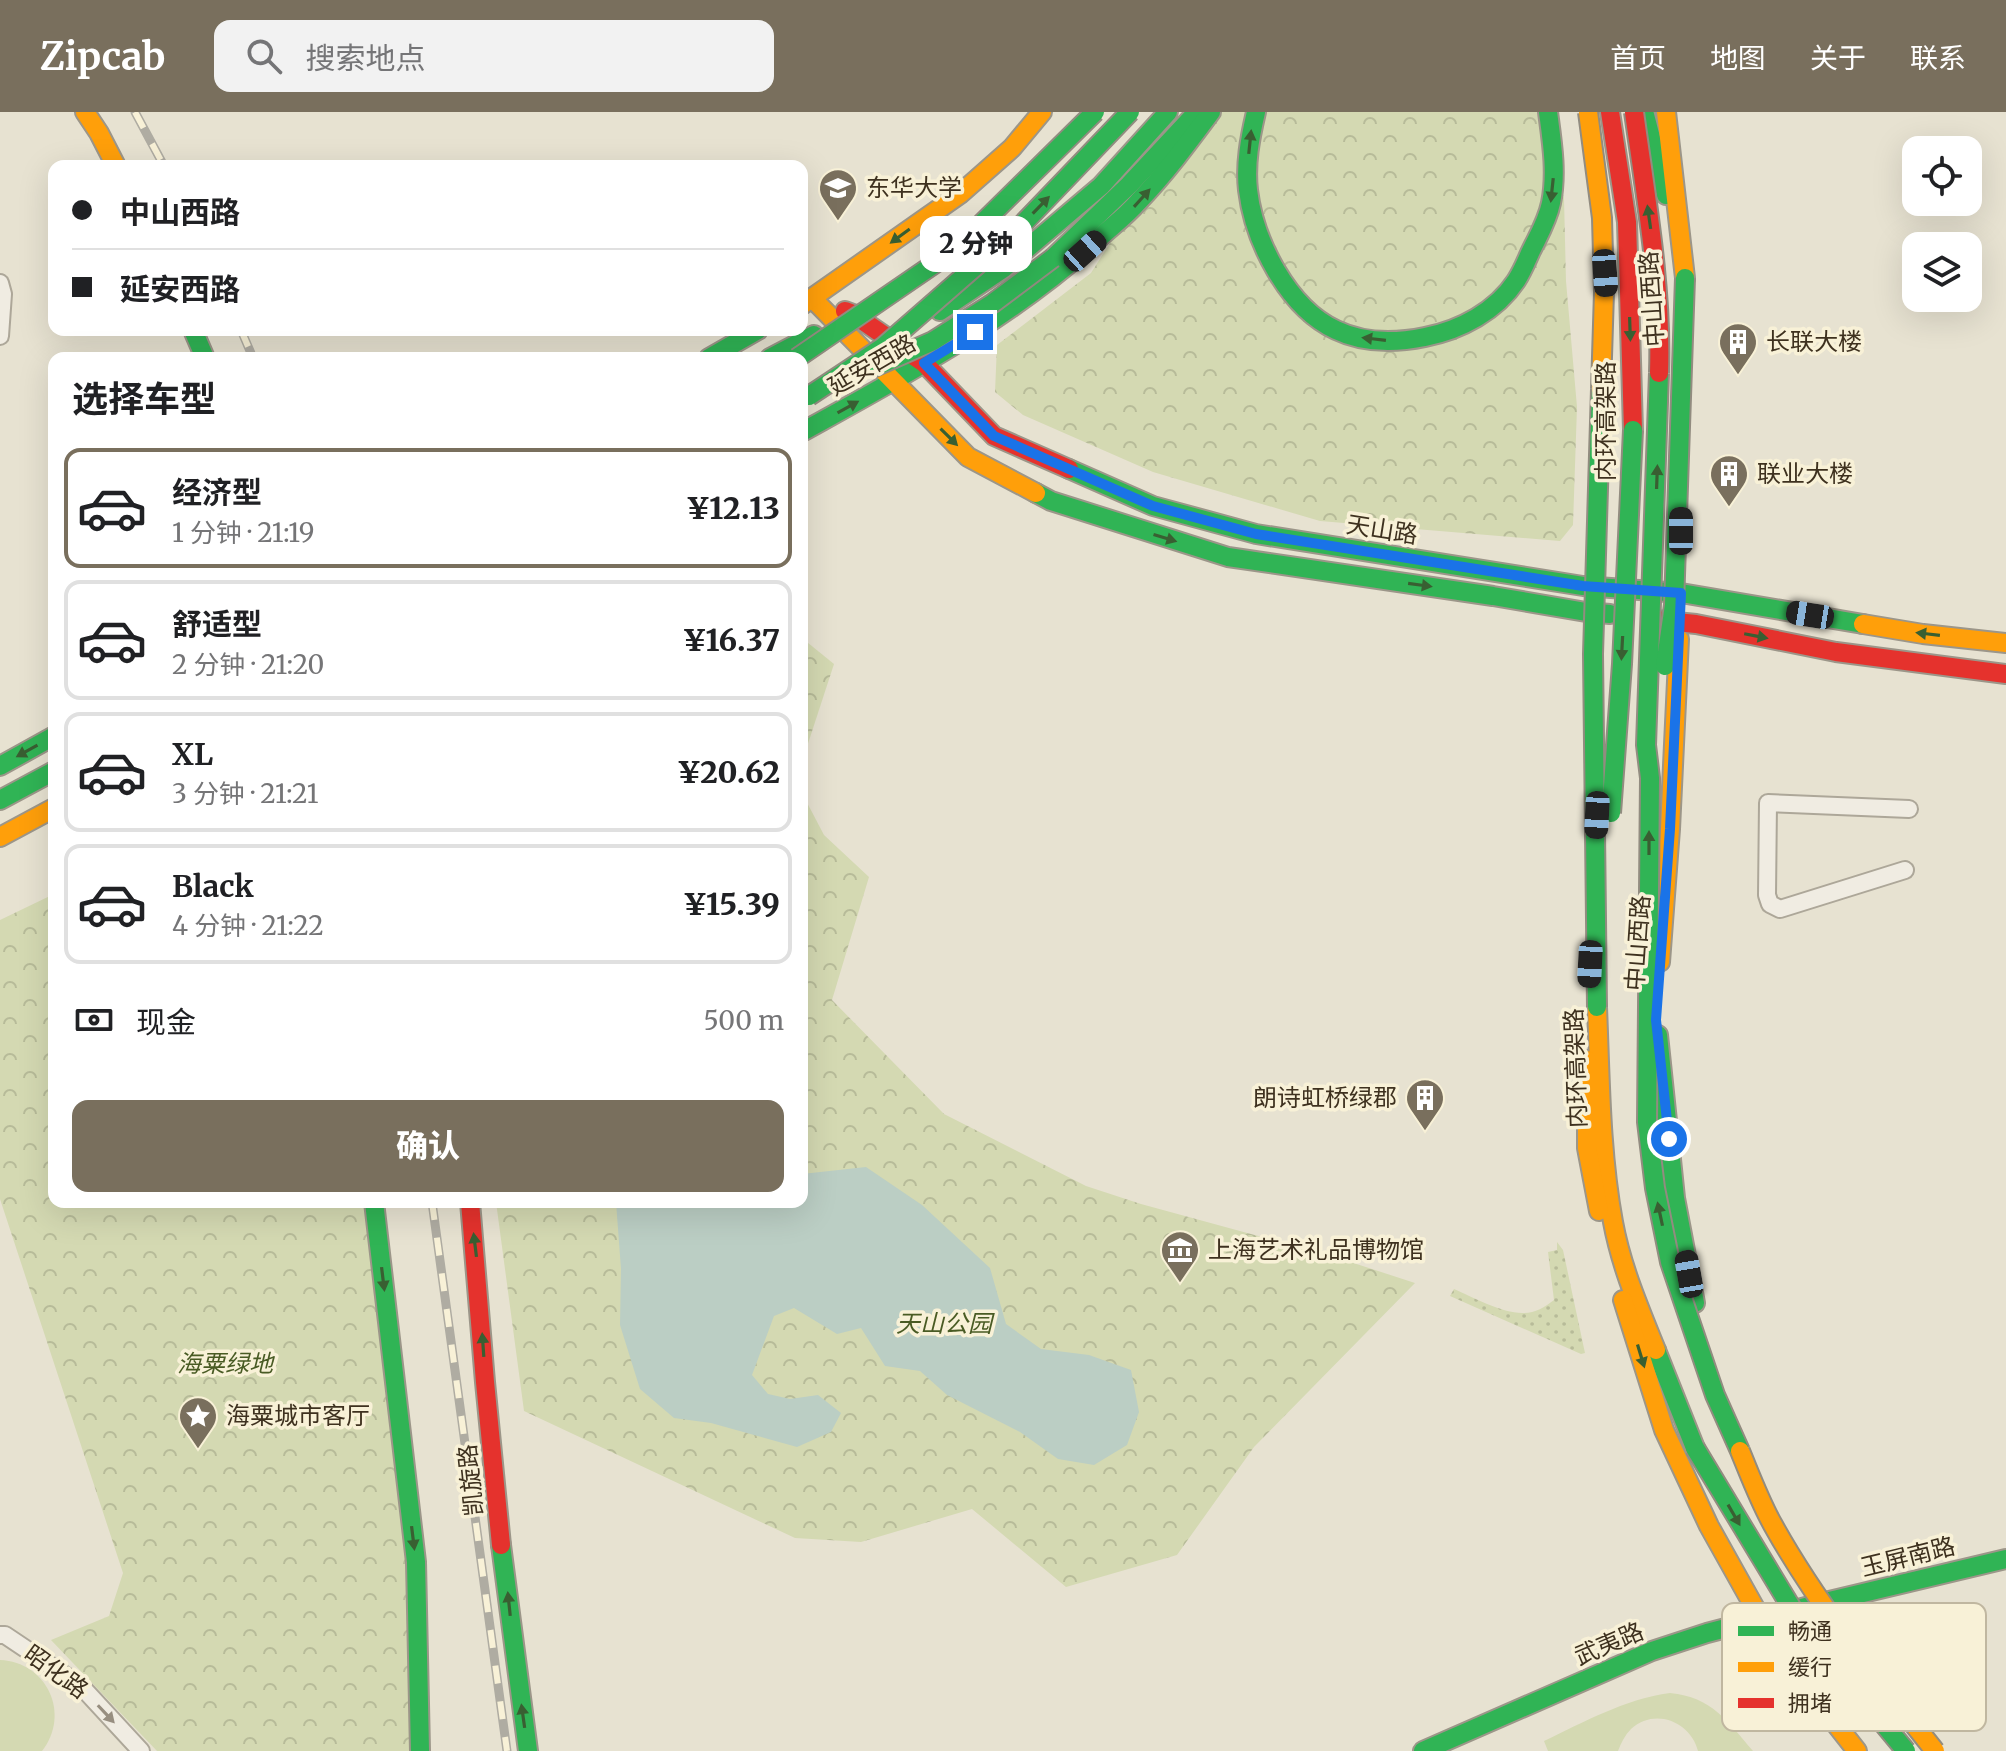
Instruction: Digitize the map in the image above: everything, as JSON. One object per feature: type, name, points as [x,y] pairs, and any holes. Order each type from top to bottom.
[{"type":"main road","points":[[85,112],[113,160]]},
{"type":"main road","points":[[808,302],[960,194],[1012,148],[1042,112]]},
{"type":"main road","points":[[781,352],[845,318],[993,221],[1068,149],[1097,112]]},
{"type":"main road","points":[[806,352],[956,249],[1097,112]]},
{"type":"main road","points":[[808,394],[883,347],[1016,231],[1130,112]]},
{"type":"main road","name":"延安西路","points":[[808,395],[870,358],[1004,268],[1101,186],[1164,117],[1179,112]]},
{"type":"main road","points":[[808,395],[933,341],[993,303],[1053,258],[1129,185],[1197,112]]},
{"type":"main road","name":"延安西路","points":[[808,429],[893,382],[1019,304],[1137,204],[1211,112]]},
{"type":"main road","points":[[1256,112],[1249,137],[1248,200],[1257,236],[1271,264],[1289,290],[1313,315],[1339,332],[1373,341],[1408,341],[1453,331],[1489,309],[1515,282],[1548,216],[1554,182],[1548,112]]},
{"type":"main road","points":[[1587,112],[1602,218],[1604,292],[1593,654],[1597,1007]]},
{"type":"main road","name":"中山西路","points":[[1587,112],[1600,194],[1607,300],[1608,588],[1587,1026],[1587,1148],[1605,1240],[1664,1430],[1709,1526],[1752,1603]]},
{"type":"main road","name":"内环高架路","points":[[1610,112],[1627,222],[1633,430],[1622,664],[1597,1007],[1604,1155],[1613,1223],[1631,1288],[1695,1448],[1789,1603]]},
{"type":"main road","name":"内环高架路","points":[[1634,112],[1654,251],[1660,345],[1646,745],[1650,778],[1647,1122],[1655,1188],[1670,1262],[1715,1395],[1771,1522],[1821,1603]]},
{"type":"main road","name":"中山西路","points":[[1645,112],[1666,198],[1680,314],[1681,593],[1670,829],[1656,1020],[1675,1198],[1693,1296],[1723,1398],[1772,1511],[1821,1603]]},
{"type":"main road","points":[[1650,778],[1674,605],[1685,278],[1666,112]]},
{"type":"main road","name":"天山路","points":[[808,302],[894,342],[924,363],[994,436],[1153,506],[1256,534],[1568,584],[1681,593],[1923,634],[2006,643]]},
{"type":"main road","points":[[845,318],[870,358],[968,457],[1051,501],[1228,557],[1696,624],[1836,652],[2006,674]]},
{"type":"main road","points":[[720,352],[748,336]]},
{"type":"main road","points":[[0,766],[48,739]]},
{"type":"main road","points":[[0,800],[48,774]]},
{"type":"main road","points":[[0,839],[48,812]]},
{"type":"main road","points":[[375,1208],[416,1562],[420,1751]]},
{"type":"main road","name":"凯旋路","points":[[471,1208],[487,1405],[528,1751]]},
{"type":"main road","name":"玉屏南路","points":[[1821,1603],[2006,1559]]},
{"type":"main road","name":"武夷路","points":[[1423,1751],[1652,1651],[1722,1629]]},
{"type":"main road","name":"中山西路","points":[[1841,1731],[1857,1751]]},
{"type":"main road","name":"内环高架路","points":[[1889,1731],[1906,1751]]},
{"type":"main road","name":"内环高架路","points":[[1919,1731],[1935,1751]]},
{"type":"main road","name":"中山西路","points":[[1931,1731],[1949,1751]]},
{"type":"street","points":[[0,283],[3,294],[0,336]]},
{"type":"street","points":[[1905,870],[1780,909],[1770,904],[1767,895],[1768,803],[1909,809]]},
{"type":"street","name":"昭化路","points":[[0,1635],[5,1635],[81,1686],[141,1751]]},
{"type":"green space","points":[[1193,112],[1540,112],[1564,198],[1566,281],[1577,407],[1573,525],[1560,541],[1320,521],[1153,472],[1023,415],[995,392],[997,345],[1091,273]]},
{"type":"green space","points":[[808,643],[834,664],[808,744]]},
{"type":"green space","name":"天山公园","points":[[808,804],[824,835],[869,877],[832,1000],[944,1114],[1086,1186],[1332,1256],[1415,1283],[1254,1447],[1177,1555],[1066,1587],[972,1509],[861,1542],[795,1538],[524,1411],[497,1208],[808,1208]]},
{"type":"green space","name":"海粟绿地","points":[[48,897],[48,1208],[370,1208],[413,1563],[412,1751],[157,1751],[51,1640],[109,1616],[123,1573],[0,1199],[0,920]]},
{"type":"green space","points":[[1557,1242],[1563,1250],[1585,1353],[1581,1354],[1450,1296],[1454,1289],[1507,1311],[1524,1313],[1540,1309],[1554,1300],[1548,1252],[1557,1250]]},
{"type":"green space","points":[[0,1660],[30,1670],[50,1692],[54,1721],[42,1751],[0,1751]]},
{"type":"green space","points":[[1670,1693],[1685,1695],[1708,1705],[1722,1716],[1722,1731],[1735,1731],[1753,1751],[1698,1751],[1688,1732],[1680,1725],[1651,1719],[1631,1729],[1618,1751],[1548,1751],[1544,1741],[1621,1706]]},
{"type":"shaded area","points":[[866,1167],[922,1205],[990,1268],[1006,1324],[1041,1349],[1089,1355],[1131,1370],[1139,1412],[1127,1445],[1094,1465],[1058,1459],[1020,1432],[947,1395],[920,1371],[885,1366],[861,1328],[837,1334],[794,1308],[774,1316],[752,1375],[768,1394],[790,1399],[818,1395],[841,1413],[831,1432],[797,1447],[711,1423],[674,1418],[640,1389],[620,1325],[621,1269],[616,1208],[808,1208],[808,1173]]},
{"type":"railway","points":[[135,112],[161,160]]},
{"type":"railway","points":[[244,336],[250,352]]},
{"type":"railway","points":[[433,1208],[507,1751]]},
{"type":"traffic: fast","points":[[806,352],[956,249],[1095,112]]},
{"type":"traffic: fast","points":[[809,396],[883,347],[1016,231],[1130,112]]},
{"type":"traffic: fast","points":[[940,311],[1004,268],[1101,186],[1168,112]]},
{"type":"traffic: fast","points":[[1053,258],[1129,185],[1197,112]]},
{"type":"traffic: fast","points":[[808,429],[956,344],[1064,268],[1133,207],[1211,112]]},
{"type":"traffic: fast","points":[[1256,112],[1247,170],[1248,190],[1258,230],[1276,271],[1303,306],[1319,320],[1346,334],[1368,340],[1391,341],[1452,330],[1488,310],[1516,281],[1542,229],[1551,203],[1554,169],[1548,112]]},
{"type":"traffic: fast","points":[[1645,115],[1666,195]]},
{"type":"traffic: fast","points":[[872,368],[933,341],[993,303],[1053,258]]},
{"type":"traffic: fast","points":[[1665,666],[1674,605],[1685,278]]},
{"type":"traffic: fast","points":[[781,352],[814,335]]},
{"type":"traffic: fast","points":[[196,336],[202,352]]},
{"type":"traffic: fast","points":[[720,352],[748,336]]},
{"type":"traffic: fast","points":[[1659,373],[1646,745],[1650,778],[1647,1122],[1655,1188],[1670,1262],[1715,1395],[1740,1451]]},
{"type":"traffic: fast","points":[[1597,1007],[1593,654],[1601,389]]},
{"type":"traffic: fast","points":[[1611,813],[1622,664],[1633,430]]},
{"type":"traffic: fast","points":[[1069,469],[1153,506],[1256,534],[1583,586],[1681,593],[1863,624]]},
{"type":"traffic: fast","points":[[1036,493],[1051,501],[1228,557],[1610,614]]},
{"type":"traffic: fast","points":[[0,766],[48,739]]},
{"type":"traffic: fast","points":[[0,800],[48,774]]},
{"type":"traffic: fast","points":[[1658,1035],[1675,1198],[1695,1303]]},
{"type":"traffic: fast","points":[[375,1208],[416,1562],[420,1751]]},
{"type":"traffic: fast","points":[[1656,1350],[1695,1448]]},
{"type":"traffic: fast","points":[[1695,1448],[1789,1603]]},
{"type":"traffic: fast","points":[[501,1545],[528,1751]]},
{"type":"traffic: fast","points":[[1821,1603],[2006,1559]]},
{"type":"traffic: fast","points":[[1423,1751],[1652,1651],[1722,1629]]},
{"type":"traffic: fast","points":[[1889,1731],[1906,1751]]},
{"type":"traffic: slow","points":[[85,112],[113,160]]},
{"type":"traffic: slow","points":[[808,301],[960,194],[1012,148],[1042,112]]},
{"type":"traffic: slow","points":[[1588,112],[1602,218],[1604,292],[1601,389]]},
{"type":"traffic: slow","points":[[1666,112],[1685,278]]},
{"type":"traffic: slow","points":[[813,299],[968,457],[1036,493]]},
{"type":"traffic: slow","points":[[1863,624],[2006,643]]},
{"type":"traffic: slow","points":[[1660,962],[1679,639]]},
{"type":"traffic: slow","points":[[0,837],[48,811]]},
{"type":"traffic: slow","points":[[1597,1007],[1603,1141],[1613,1222],[1626,1271],[1656,1350]]},
{"type":"traffic: slow","points":[[1587,1060],[1587,1148],[1599,1211]]},
{"type":"traffic: slow","points":[[1623,1300],[1664,1430],[1709,1526],[1752,1603]]},
{"type":"traffic: slow","points":[[1740,1451],[1768,1516],[1822,1603]]},
{"type":"traffic: slow","points":[[1841,1731],[1857,1751]]},
{"type":"traffic: slow","points":[[1919,1731],[1935,1751]]},
{"type":"traffic: jam","points":[[1610,112],[1627,222],[1633,430]]},
{"type":"traffic: jam","points":[[1634,112],[1656,275],[1659,373]]},
{"type":"traffic: jam","points":[[845,311],[924,363],[994,436],[1069,469]]},
{"type":"traffic: jam","points":[[1656,620],[1696,624],[1836,652],[2006,674]]},
{"type":"traffic: jam","points":[[470,1208],[501,1545]]},
{"type":"place","name":"东华大学","points":[[838,222]]},
{"type":"place","name":"长联大楼","points":[[1738,376]]},
{"type":"place","name":"联业大楼","points":[[1729,508]]},
{"type":"place","name":"朗诗虹桥绿郡","points":[[1425,1132]]},
{"type":"place","name":"上海艺术礼品博物馆","points":[[1180,1284]]},
{"type":"place","name":"海粟城市客厅","points":[[198,1450]]},
{"type":"route","points":[[975,332],[924,363],[994,436],[1153,506],[1256,534],[1583,586],[1681,593],[1670,829],[1656,1020],[1669,1139]]}]
